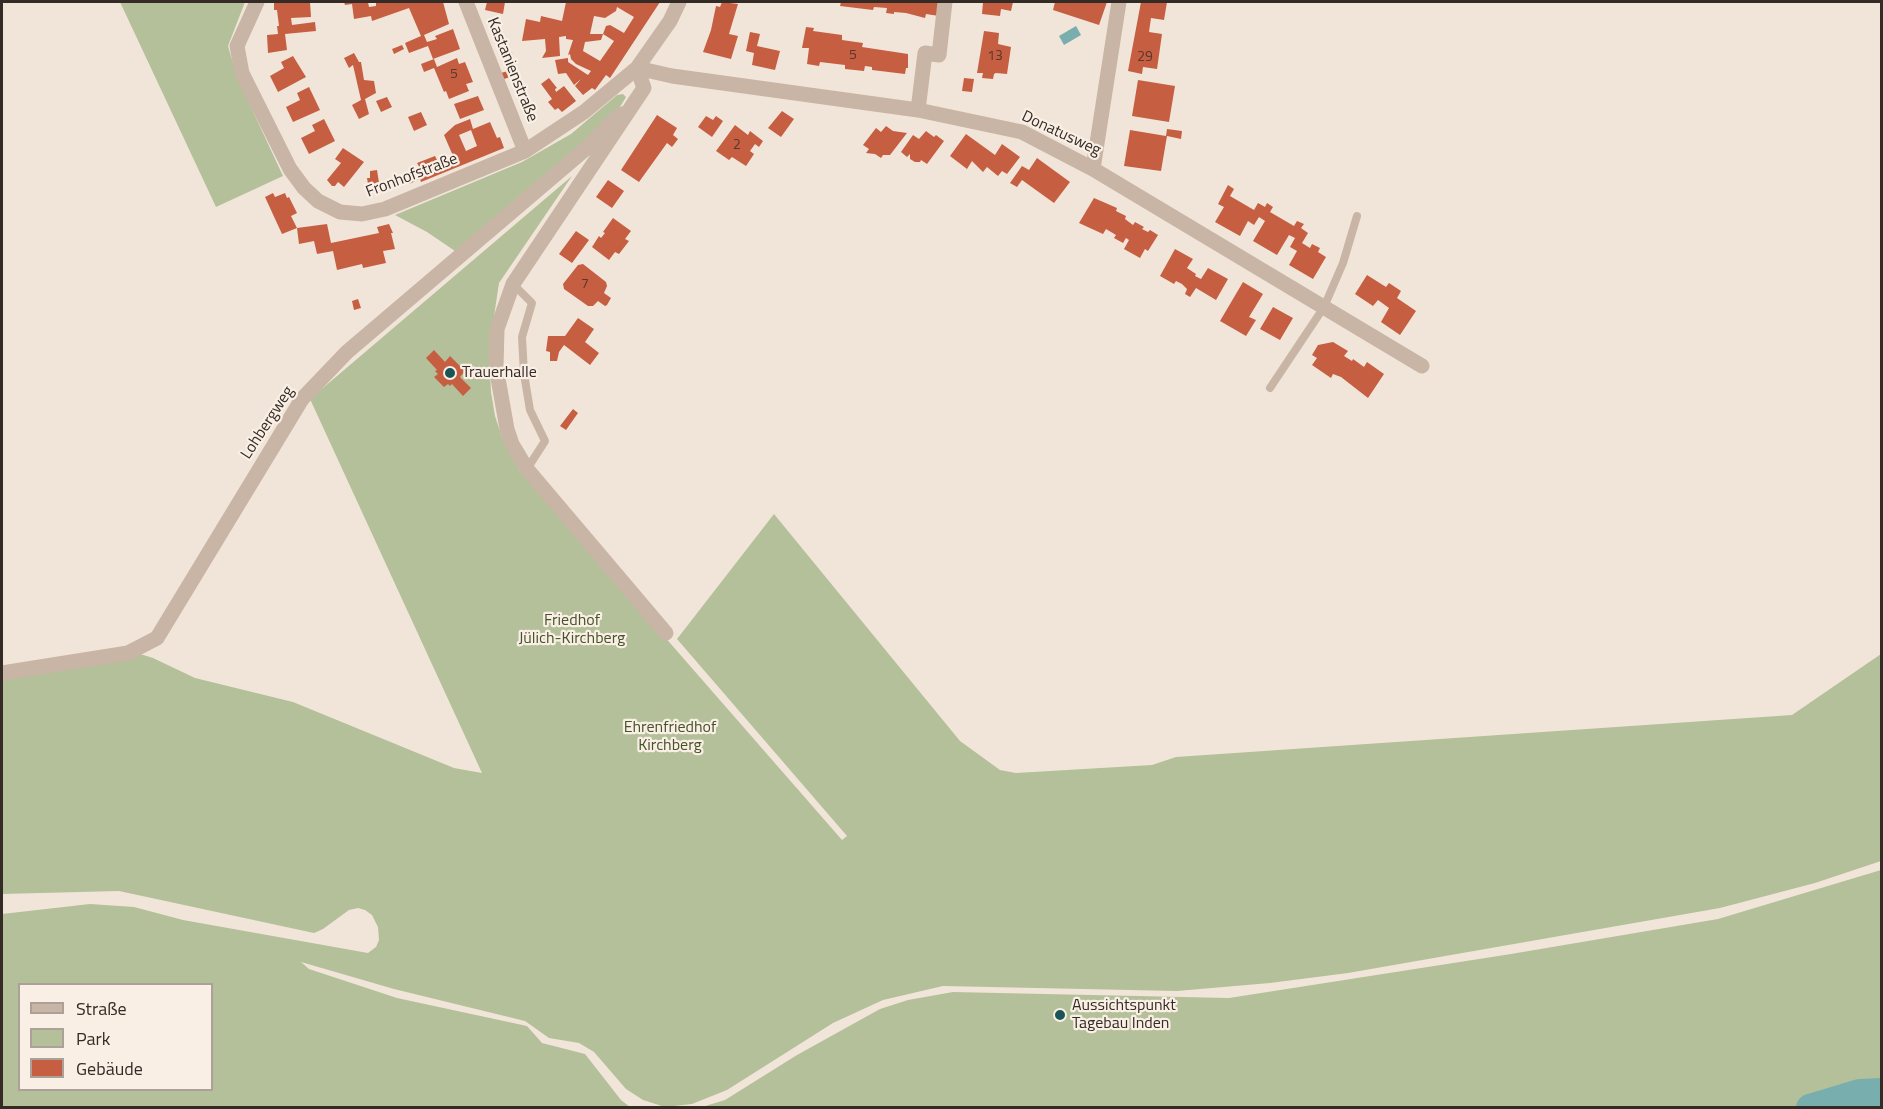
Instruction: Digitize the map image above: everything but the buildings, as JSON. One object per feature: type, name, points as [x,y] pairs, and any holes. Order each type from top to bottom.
[{"type":"street","name":"Fronhofstraße","points":[[257,2],[237,46],[242,73],[290,169],[304,188],[318,201],[340,212],[362,214],[385,208],[525,151],[584,112],[637,68],[670,21],[679,2]]},
{"type":"street","name":"Kastanienstraße","points":[[466,2],[525,151]]},
{"type":"street","points":[[918,110],[924,53],[939,55],[945,2]]},
{"type":"street","points":[[1093,169],[1119,2]]},
{"type":"street","name":"Donatusweg","points":[[637,68],[672,76],[918,110],[1022,132],[1093,169],[1422,366]]},
{"type":"street","name":"Lohbergweg","points":[[637,68],[644,88],[513,284],[497,329],[496,367],[507,429],[512,444],[527,469],[666,633]]},
{"type":"street","name":"Lohbergweg","points":[[2,673],[128,652],[157,638],[302,399],[347,352],[589,146],[618,116],[628,112]]},
{"type":"lane","points":[[1270,388],[1324,307],[1343,263],[1357,216]]},
{"type":"lane","points":[[513,284],[532,303],[522,337],[524,374],[530,410],[545,441],[527,469]]},
{"type":"green space","points":[[120,2],[245,2],[228,46],[237,77],[283,176],[216,207]]},
{"type":"green space","points":[[623,94],[626,97],[620,107],[583,142],[455,251],[427,232],[395,215],[522,162],[571,134],[617,95]]},
{"type":"green space","points":[[572,176],[499,283],[489,350],[491,392],[495,416],[502,437],[519,470],[842,840],[847,836],[677,639],[774,514],[960,741],[1000,770],[1016,773],[1152,765],[1176,757],[1792,715],[1881,654],[1881,861],[1815,883],[1720,908],[1348,973],[1270,983],[1177,991],[943,986],[883,1000],[833,1023],[727,1090],[692,1104],[665,1107],[643,1100],[626,1089],[594,1052],[579,1043],[549,1038],[525,1021],[394,989],[301,962],[309,969],[397,998],[527,1026],[542,1043],[585,1054],[621,1100],[630,1107],[2,1107],[2,914],[90,904],[134,907],[183,920],[368,953],[376,947],[379,940],[378,927],[372,915],[358,908],[349,910],[314,933],[119,891],[2,894],[2,679],[137,653],[195,678],[293,702],[454,768],[482,773],[310,399]]},
{"type":"green space","points":[[1881,870],[1881,1107],[702,1107],[725,1100],[797,1055],[880,1009],[908,1000],[953,992],[1229,998],[1718,919]]},
{"type":"water","points":[[1076,26],[1081,35],[1064,45],[1059,36]]},
{"type":"waterway","points":[[1810,1108],[1860,1093],[1882,1092]]},
{"type":"place","name":"Trauerhalle","points":[[450,373]]},
{"type":"place","name":"Aussichtspunkt Tagebau Inden","points":[[1060,1015]]},
{"type":"park label","name":"Friedhof Jülich-Kirchberg","points":[[572,630]]},
{"type":"park label","name":"Ehrenfriedhof Kirchberg","points":[[670,737]]}]
